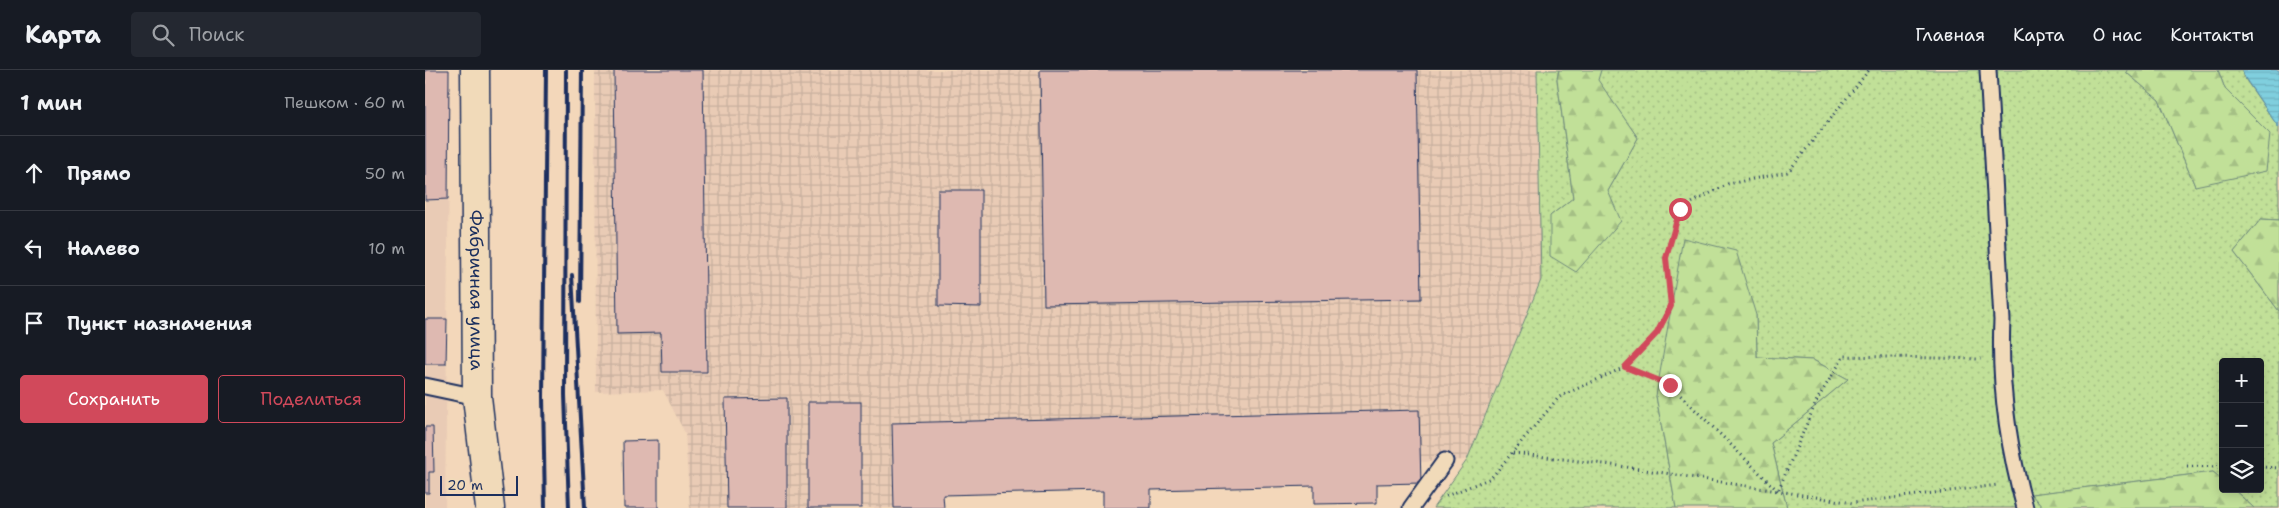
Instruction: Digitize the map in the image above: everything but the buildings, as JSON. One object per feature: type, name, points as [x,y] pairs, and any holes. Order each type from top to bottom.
[{"type":"street","name":"Фабричная улица","points":[[475,70],[477,397],[490,508]]},
{"type":"lane","points":[[1988,70],[2002,320],[2001,359],[2005,420],[2025,508]]},
{"type":"lane","points":[[425,386],[477,397]]},
{"type":"lane","points":[[1411,508],[1445,461]]},
{"type":"path","points":[[1439,498],[1491,478],[1559,397],[1625,367],[1657,333],[1671,306],[1666,258],[1680,209],[1728,184],[1787,172],[1869,70]]},
{"type":"path","points":[[1778,491],[1817,400],[1844,356],[2001,359]]},
{"type":"path","points":[[1625,367],[1670,385],[1778,491]]},
{"type":"path","points":[[1512,453],[1620,466],[1853,503],[2018,482]]},
{"type":"path","points":[[2187,466],[2219,467]]},
{"type":"path","points":[[2264,467],[2279,468]]},
{"type":"shaded area","points":[[425,70],[450,70],[445,508],[425,508]]},
{"type":"shaded area","points":[[595,70],[1537,70],[1541,280],[1467,460],[1421,462],[1421,483],[1377,484],[1377,503],[1314,504],[1313,486],[1151,490],[1151,508],[1103,508],[1102,491],[944,495],[944,508],[690,508],[685,433],[663,390],[596,392]]},
{"type":"green space","points":[[1537,70],[1559,70],[1557,79],[1573,198],[1550,216],[1608,191],[1638,138],[1597,80],[1601,70],[2127,70],[2127,73],[2159,100],[2195,186],[2270,134],[2225,89],[2218,70],[2242,70],[2243,76],[2279,128],[2279,220],[2261,219],[2234,252],[2279,311],[2279,508],[2254,508],[2237,493],[2264,493],[2264,358],[2219,358],[2219,477],[2213,472],[2032,494],[2043,508],[1787,508],[1771,443],[1848,379],[1813,360],[1757,357],[1756,315],[1656,396],[1676,508],[1433,508],[1467,460],[1541,280]]},
{"type":"green space","points":[[1559,70],[1601,70],[1598,80],[1638,138],[1608,191],[1621,221],[1576,272],[1550,256],[1550,216],[1573,198],[1557,79]]},
{"type":"green space","points":[[2127,70],[2218,70],[2225,89],[2270,134],[2266,171],[2195,186],[2159,100],[2127,73]]},
{"type":"green space","points":[[2261,219],[2279,220],[2279,311],[2234,252]]},
{"type":"green space","points":[[1683,238],[1736,251],[1756,315],[1757,357],[1813,360],[1848,379],[1771,443],[1787,508],[1676,508],[1656,396]]},
{"type":"green space","points":[[2213,472],[2219,477],[2219,493],[2237,493],[2254,508],[2043,508],[2031,494]]},
{"type":"water","points":[[2242,70],[2279,70],[2279,128],[2243,75]]},
{"type":"railway","points":[[545,508],[543,397],[546,70]]},
{"type":"railway","points":[[566,70],[565,395],[569,508]]},
{"type":"railway","points":[[580,302],[582,70]]},
{"type":"railway","points":[[572,275],[585,508]]},
{"type":"route","points":[[1670,385],[1625,367],[1657,333],[1671,306],[1666,258],[1680,209]]}]
